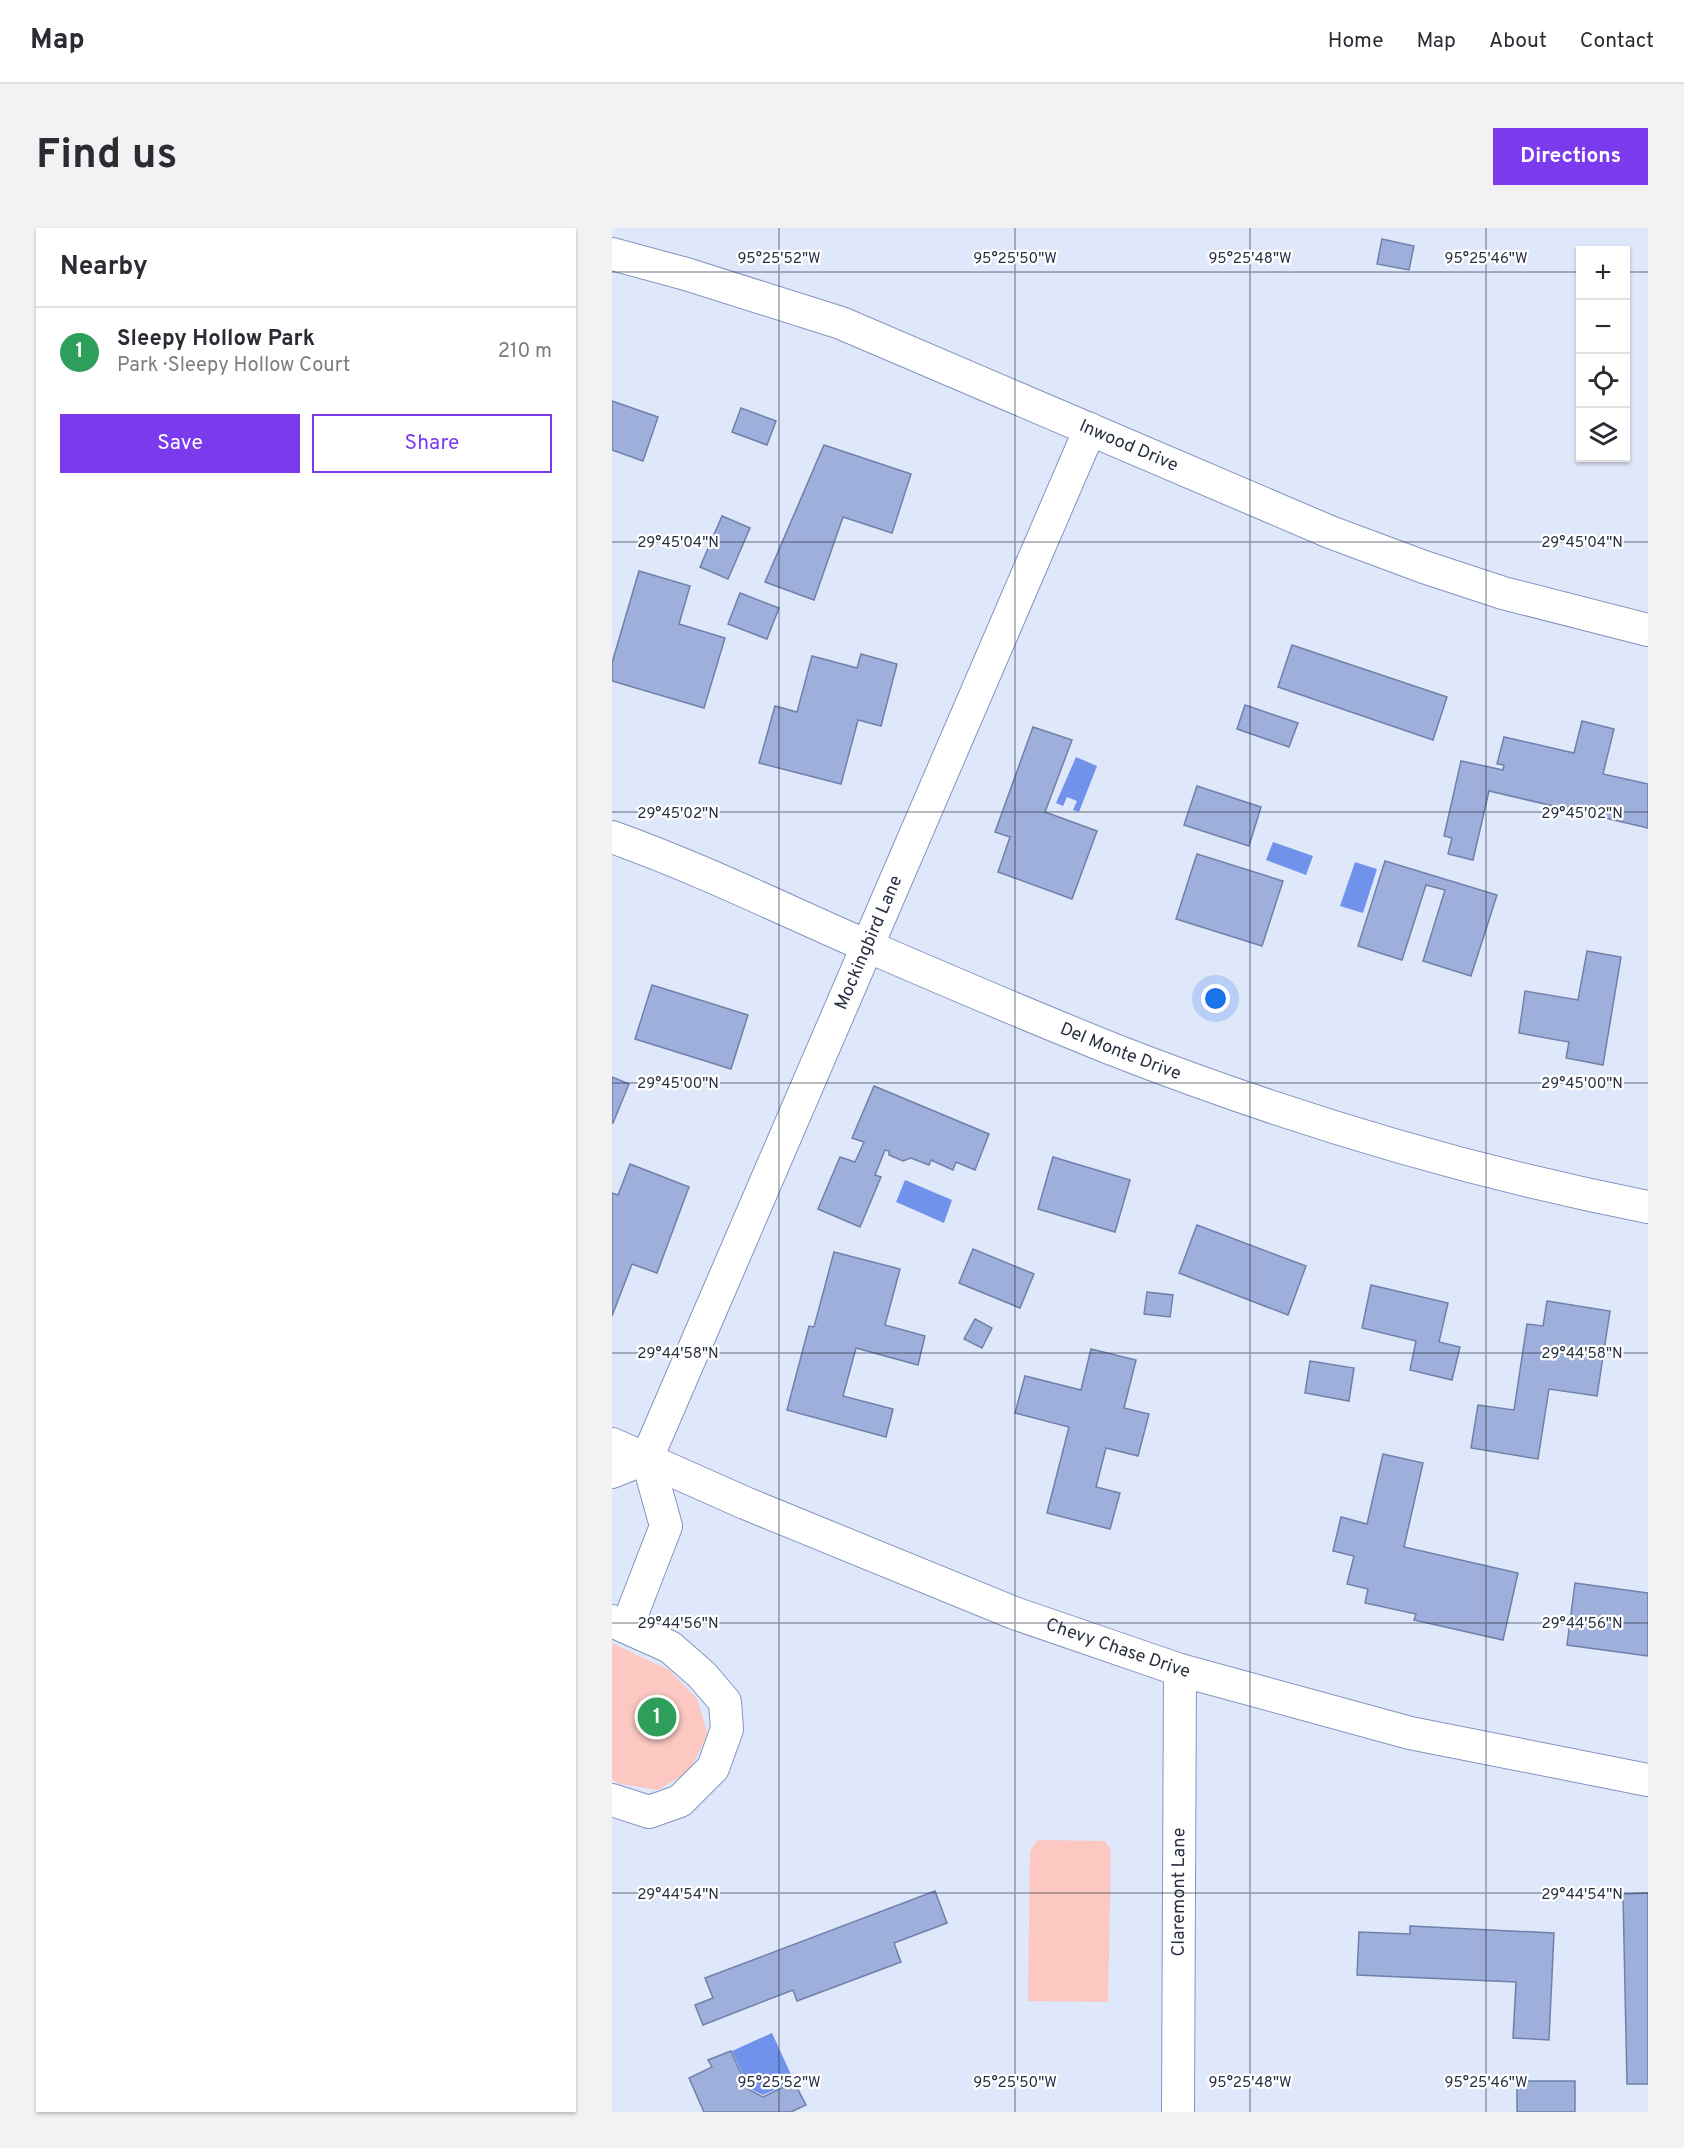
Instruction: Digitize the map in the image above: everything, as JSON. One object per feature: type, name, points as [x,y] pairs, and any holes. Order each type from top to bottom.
[{"type":"street","name":"Inwood Drive","points":[[612,254],[686,274],[841,323],[1330,532],[1424,567],[1503,593],[1648,630]]},
{"type":"street","name":"Mockingbird Lane","points":[[647,1458],[1090,429]]},
{"type":"street","name":"Del Monte Drive","points":[[612,837],[711,876],[868,946],[1112,1048],[1355,1135],[1578,1194],[1648,1207]]},
{"type":"street","name":"Chevy Chase Drive","points":[[612,1444],[745,1503],[1014,1613],[1180,1670],[1410,1733],[1648,1780]]},
{"type":"street","points":[[612,1472],[647,1458],[666,1526],[619,1624],[670,1647],[702,1675],[725,1702],[727,1733],[713,1768],[680,1802],[650,1812],[612,1800]]},
{"type":"street","name":"Claremont Lane","points":[[1178,2112],[1180,1670]]},
{"type":"shaded area","points":[[612,1643],[669,1670],[697,1699],[708,1735],[688,1772],[658,1790],[621,1784],[612,1780]]},
{"type":"shaded area","points":[[1038,1840],[1105,1841],[1111,1851],[1108,2002],[1028,2001],[1030,1851]]},
{"type":"water","points":[[1076,757],[1097,766],[1079,812],[1073,810],[1077,801],[1067,797],[1063,806],[1056,803]]},
{"type":"water","points":[[1273,842],[1313,856],[1306,875],[1266,860]]},
{"type":"water","points":[[1355,862],[1377,869],[1363,913],[1340,906]]},
{"type":"water","points":[[905,1180],[952,1200],[944,1223],[896,1202]]},
{"type":"water","points":[[772,2033],[794,2081],[763,2095],[749,2088],[732,2051]]},
{"type":"building","points":[[1382,239],[1414,246],[1409,270],[1377,264]]},
{"type":"building","points":[[612,401],[658,417],[643,461],[612,450]]},
{"type":"building","points":[[741,408],[776,421],[767,445],[732,432]]},
{"type":"building","points":[[824,445],[911,474],[892,533],[843,517],[814,600],[765,582]]},
{"type":"building","points":[[722,516],[750,528],[728,579],[700,567]]},
{"type":"building","points":[[639,571],[690,586],[679,624],[725,638],[704,708],[612,681],[612,663]]},
{"type":"building","points":[[740,593],[779,608],[767,639],[728,624]]},
{"type":"building","points":[[1292,645],[1447,697],[1433,740],[1278,687]]},
{"type":"building","points":[[861,654],[897,664],[881,726],[858,720],[841,784],[759,763],[775,706],[797,712],[812,656],[857,668]]},
{"type":"building","points":[[1245,705],[1298,723],[1289,747],[1237,729]]},
{"type":"building","points":[[1582,721],[1614,729],[1603,774],[1648,784],[1648,828],[1489,791],[1473,860],[1448,854],[1452,838],[1444,836],[1461,761],[1503,770],[1504,765],[1497,764],[1504,737],[1574,753]]},
{"type":"building","points":[[1033,727],[1072,740],[1045,812],[1097,831],[1072,899],[998,872],[1010,837],[995,832]]},
{"type":"building","points":[[1197,786],[1261,807],[1249,846],[1184,825]]},
{"type":"building","points":[[1197,854],[1283,881],[1262,946],[1176,919]]},
{"type":"building","points":[[1385,861],[1497,895],[1471,976],[1423,961],[1445,890],[1426,885],[1402,960],[1358,946]]},
{"type":"building","points":[[1587,951],[1621,957],[1603,1065],[1566,1058],[1569,1042],[1519,1033],[1525,991],[1578,1000]]},
{"type":"building","points":[[652,985],[748,1015],[731,1069],[635,1039]]},
{"type":"building","points":[[612,1077],[629,1084],[613,1123],[612,1123]]},
{"type":"building","points":[[874,1086],[989,1134],[975,1170],[956,1162],[953,1170],[931,1160],[929,1165],[911,1158],[903,1161],[889,1155],[889,1151],[885,1150],[875,1175],[881,1177],[860,1227],[818,1209],[840,1157],[855,1162],[864,1142],[852,1138]]},
{"type":"building","points":[[1053,1157],[1130,1180],[1115,1232],[1038,1209]]},
{"type":"building","points":[[630,1164],[689,1187],[657,1273],[632,1264],[612,1316],[612,1193],[618,1195]]},
{"type":"building","points":[[1197,1225],[1306,1266],[1288,1315],[1179,1273]]},
{"type":"building","points":[[973,1249],[1034,1274],[1020,1308],[959,1283]]},
{"type":"building","points":[[834,1252],[900,1269],[885,1325],[925,1336],[918,1365],[856,1348],[843,1396],[893,1409],[886,1437],[787,1410],[809,1326],[814,1327]]},
{"type":"building","points":[[1371,1285],[1448,1303],[1439,1342],[1460,1347],[1452,1380],[1410,1370],[1416,1341],[1362,1328]]},
{"type":"building","points":[[1147,1292],[1173,1295],[1170,1317],[1144,1314]]},
{"type":"building","points":[[1547,1301],[1610,1311],[1597,1396],[1549,1389],[1538,1459],[1471,1448],[1478,1405],[1514,1410],[1527,1324],[1543,1326]]},
{"type":"building","points":[[975,1319],[992,1328],[982,1348],[964,1339]]},
{"type":"building","points":[[1091,1349],[1136,1360],[1124,1408],[1149,1414],[1138,1456],[1106,1448],[1096,1487],[1120,1493],[1110,1529],[1047,1513],[1069,1427],[1015,1413],[1025,1376],[1081,1390]]},
{"type":"building","points":[[1310,1361],[1354,1368],[1349,1401],[1305,1393]]},
{"type":"building","points":[[1383,1454],[1423,1463],[1404,1547],[1518,1573],[1503,1640],[1414,1620],[1416,1614],[1365,1603],[1368,1589],[1347,1584],[1354,1556],[1333,1551],[1341,1517],[1367,1524]]},
{"type":"building","points":[[1575,1583],[1648,1593],[1648,1656],[1567,1645]]},
{"type":"building","points":[[935,1891],[947,1923],[894,1943],[901,1962],[797,2001],[793,1990],[703,2025],[695,2005],[713,1998],[705,1978]]},
{"type":"building","points":[[1648,1893],[1648,2084],[1627,2084],[1623,1894]]},
{"type":"building","points":[[1410,1926],[1554,1933],[1549,2040],[1513,2038],[1516,1982],[1357,1975],[1359,1932],[1410,1934]]},
{"type":"building","points":[[731,2051],[748,2089],[763,2097],[794,2082],[806,2105],[791,2112],[704,2112],[689,2078],[712,2067],[708,2060]]},
{"type":"building","points":[[1517,2081],[1575,2081],[1575,2112],[1517,2112]]},
{"type":"place","name":"Sleepy Hollow Park","points":[[657,1717]]}]
